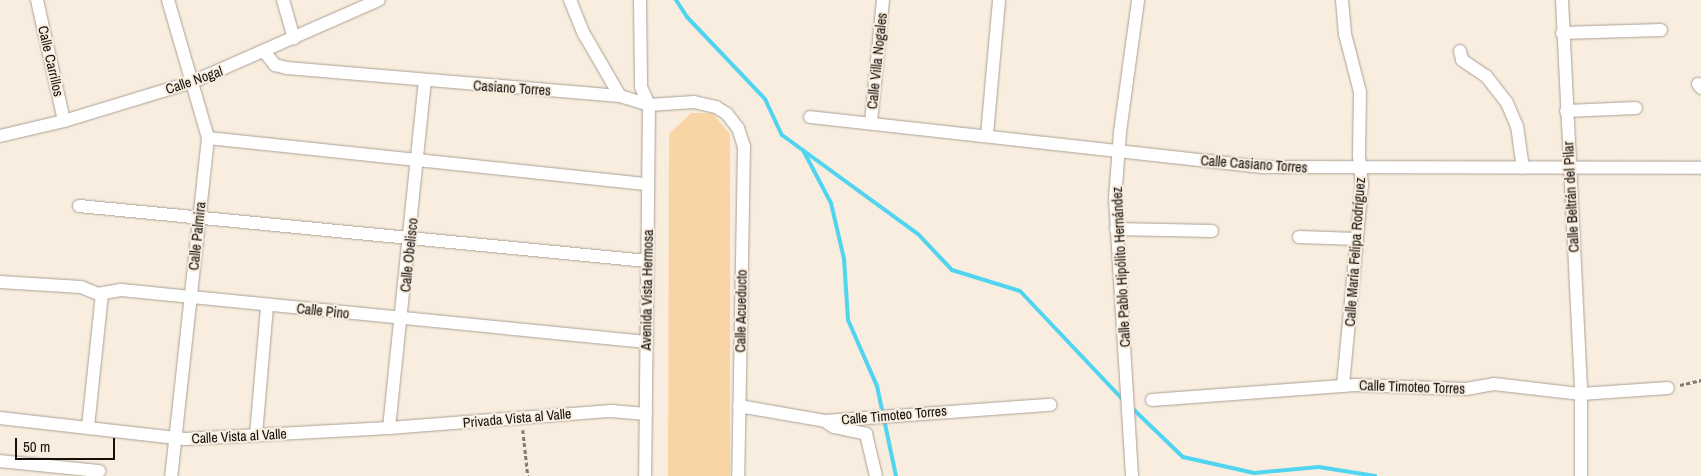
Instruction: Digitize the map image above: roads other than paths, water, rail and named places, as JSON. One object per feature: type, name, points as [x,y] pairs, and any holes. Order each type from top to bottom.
[{"type":"street","name":"Calle Carrillos","points":[[37,0],[64,122]]},
{"type":"street","name":"Calle Palmira","points":[[168,0],[208,138],[171,476]]},
{"type":"street","points":[[283,0],[294,38]]},
{"type":"street","name":"Calle Nogal","points":[[0,136],[64,122],[192,82],[379,0]]},
{"type":"street","points":[[570,0],[584,34],[620,96]]},
{"type":"street","name":"Avenida Vista Hermosa","points":[[640,0],[641,87],[649,105],[645,476]]},
{"type":"street","name":"Calle Villa Nogales","points":[[871,122],[883,0]]},
{"type":"street","points":[[987,135],[999,0]]},
{"type":"street","name":"Calle Pablo Hipólito Hernández","points":[[1132,476],[1126,359],[1116,229],[1118,151],[1138,0]]},
{"type":"street","name":"Calle María Felipa Rodríguez","points":[[1342,0],[1348,51],[1360,92],[1361,169],[1357,238],[1343,386]]},
{"type":"street","name":"Calle Beltrán del Pilar","points":[[1562,0],[1562,34],[1581,394],[1581,476]]},
{"type":"street","points":[[1562,34],[1661,30]]},
{"type":"street","name":"Casiano Torres","points":[[264,51],[274,65],[287,68],[620,96],[649,105],[694,102],[716,107],[738,128],[744,146]]},
{"type":"street","points":[[1460,51],[1462,60],[1486,76],[1507,104],[1517,126],[1523,168]]},
{"type":"street","name":"Calle Obelisco","points":[[389,428],[411,239],[425,81]]},
{"type":"street","points":[[1566,111],[1636,108]]},
{"type":"street","name":"Calle Casiano Torres","points":[[810,118],[871,122],[1263,167],[1361,169],[1701,168]]},
{"type":"street","points":[[208,138],[418,162],[648,184]]},
{"type":"street","name":"Calle Acueducto","points":[[738,476],[744,146]]},
{"type":"street","points":[[79,206],[647,261]]},
{"type":"street","points":[[1116,229],[1212,230]]},
{"type":"street","points":[[1299,237],[1357,238]]},
{"type":"street","name":"Calle Pino","points":[[0,282],[81,288],[102,294],[122,290],[402,320],[646,342]]},
{"type":"street","points":[[88,427],[102,294]]},
{"type":"street","points":[[256,435],[267,306]]},
{"type":"street","name":"Calle Timoteo Torres","points":[[1152,400],[1343,386],[1466,389],[1494,384],[1581,394],[1668,388]]},
{"type":"street","name":"Calle Timoteo Torres","points":[[739,406],[831,420],[916,412],[1050,405]]},
{"type":"street","name":"Privada Vista al Valle","points":[[389,428],[611,411],[646,414]]},
{"type":"street","name":"Calle Vista al Valle","points":[[0,418],[176,439],[389,428]]},
{"type":"street","points":[[831,420],[834,427],[866,434],[876,476]]},
{"type":"street","points":[[0,461],[99,471]]},
{"type":"waterway","points":[[676,0],[687,17],[765,99],[782,135],[918,234],[952,270],[1020,291],[1123,400]]},
{"type":"waterway","points":[[803,150],[831,203],[844,259],[848,320],[877,386],[896,476]]},
{"type":"waterway","points":[[1132,408],[1183,457],[1254,473],[1319,467],[1375,476]]}]
